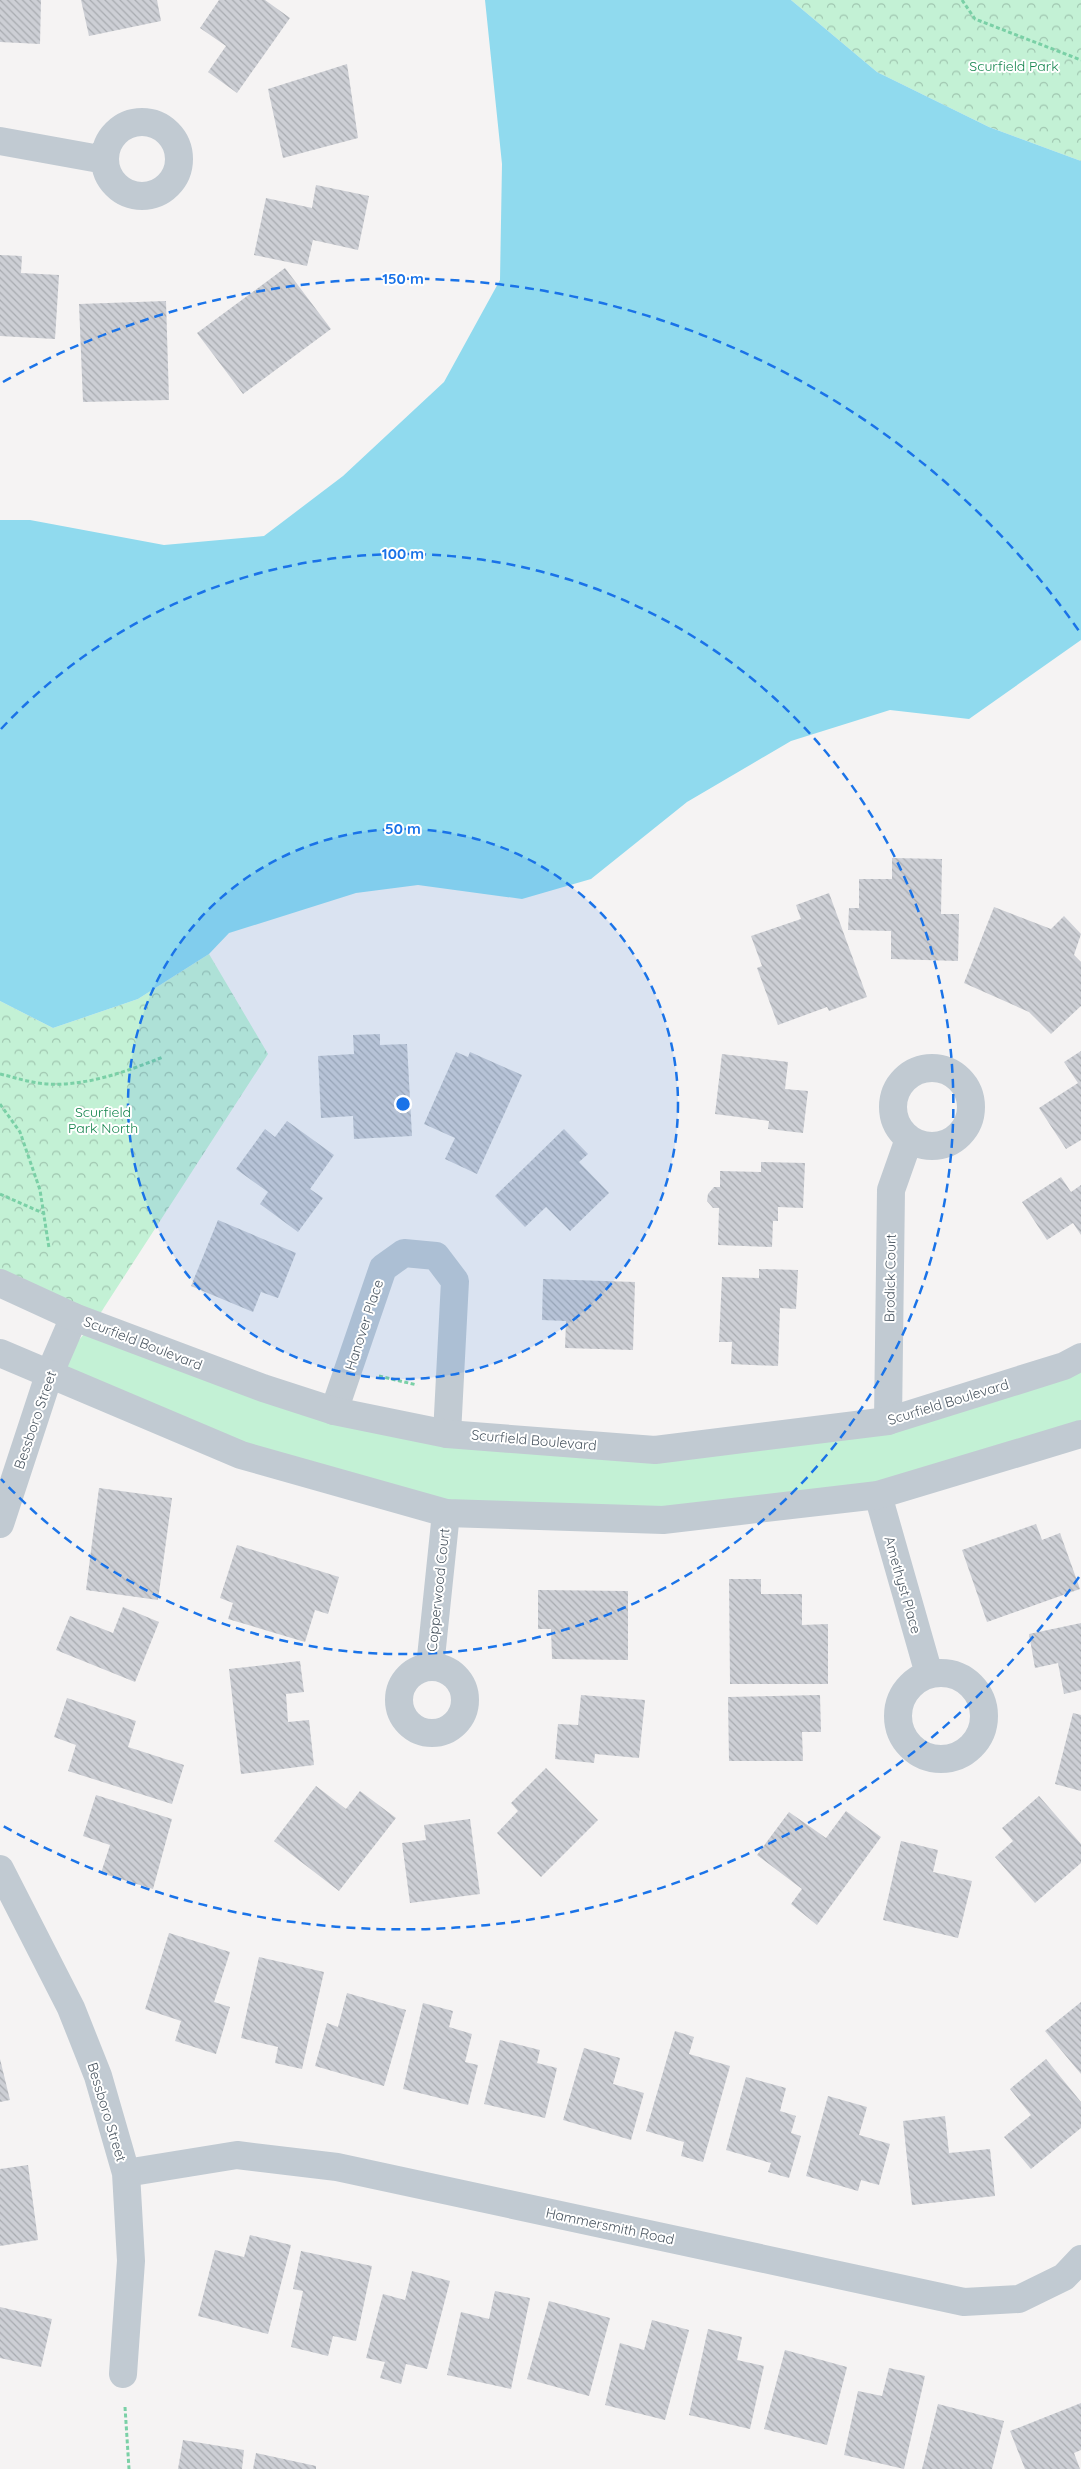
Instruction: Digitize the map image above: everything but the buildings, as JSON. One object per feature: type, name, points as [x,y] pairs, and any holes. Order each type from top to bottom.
[{"type":"street","points":[[0,141],[105,160]]},
{"type":"street","name":"Brodick Court","points":[[888,1421],[891,1190],[909,1139]]},
{"type":"street","name":"Hanover Place","points":[[334,1411],[383,1268],[404,1253],[436,1256],[455,1281],[447,1434]]},
{"type":"street","name":"Scurfield Boulevard","points":[[0,1283],[74,1317],[263,1388],[334,1411],[447,1434],[655,1450],[888,1421],[1064,1366],[1081,1357]]},
{"type":"street","name":"Bessboro Street","points":[[0,1524],[49,1375],[74,1317]]},
{"type":"street","points":[[0,1353],[241,1455],[446,1513],[663,1520],[878,1495],[1081,1434]]},
{"type":"street","name":"Amethyst Place","points":[[878,1495],[929,1674]]},
{"type":"street","name":"Copperwood Court","points":[[430,1667],[446,1513]]},
{"type":"street","name":"Bessboro Street","points":[[0,1869],[71,2008],[98,2076],[126,2173],[131,2261],[123,2374]]},
{"type":"street","name":"Hammersmith Road","points":[[126,2173],[237,2155],[337,2167],[964,2302],[1019,2300],[1064,2277],[1081,2259]]},
{"type":"path","points":[[962,0],[975,19],[1081,60]]},
{"type":"path","points":[[0,1074],[39,1083],[66,1083],[107,1077],[128,1071],[162,1057]]},
{"type":"path","points":[[0,1104],[20,1132],[40,1190],[49,1248]]},
{"type":"path","points":[[0,1194],[45,1214]]},
{"type":"path","points":[[376,1376],[425,1386]]},
{"type":"path","points":[[123,2374],[129,2469]]},
{"type":"green space","name":"Scurfield Park","points":[[791,0],[1081,0],[1081,161],[989,127],[877,72]]},
{"type":"green space","name":"Scurfield Park North","points":[[209,954],[268,1054],[96,1320],[0,1283],[0,1001],[53,1028],[138,999]]},
{"type":"green space","points":[[96,1320],[334,1411],[655,1450],[888,1421],[1081,1357],[1081,1434],[878,1495],[663,1520],[446,1513],[49,1375]]},
{"type":"water","points":[[485,0],[791,0],[877,72],[989,127],[1081,161],[1081,640],[969,719],[890,710],[791,741],[687,802],[591,879],[522,899],[418,885],[356,893],[229,933],[209,954],[138,999],[53,1028],[0,1001],[0,520],[30,520],[164,545],[264,536],[343,476],[444,382],[500,280],[502,164]]}]
